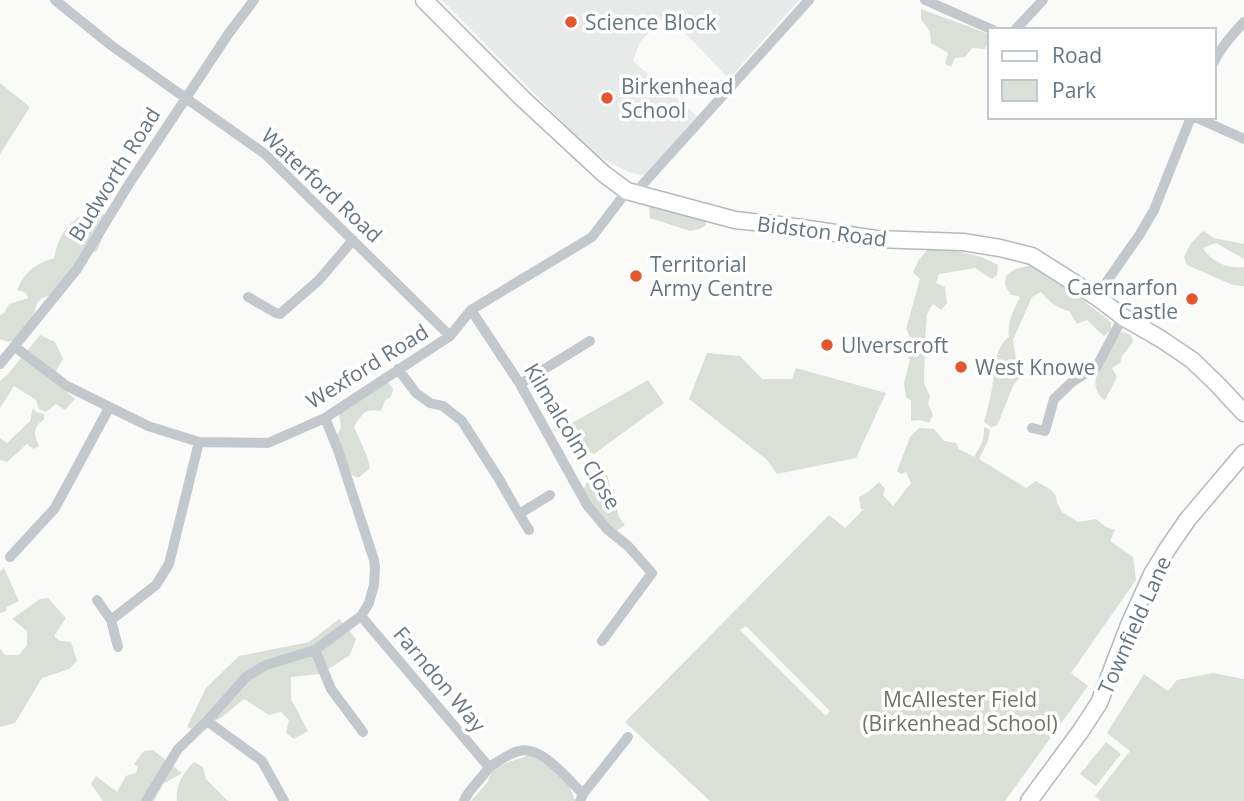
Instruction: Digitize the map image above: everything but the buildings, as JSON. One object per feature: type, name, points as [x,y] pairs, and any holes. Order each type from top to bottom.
[{"type":"main road","name":"Bidston Road","points":[[424,0],[522,98],[604,174],[630,193],[734,220],[876,239],[963,242],[1032,256],[1192,360],[1244,413]]},
{"type":"main road","name":"Townfield Lane","points":[[1029,801],[1099,703],[1133,615],[1152,574],[1168,548],[1188,519],[1244,453]]},
{"type":"street","name":"Waterford Road","points":[[55,0],[112,46],[265,154],[450,336]]},
{"type":"street","name":"Budworth Road","points":[[0,364],[77,269],[186,97],[254,0]]},
{"type":"street","name":"Wexford Road","points":[[15,347],[67,386],[109,408],[148,426],[199,442],[268,443],[326,418],[450,336],[471,310],[592,237],[809,0]]},
{"type":"street","points":[[925,0],[988,28]]},
{"type":"street","points":[[1018,28],[1043,0]]},
{"type":"street","points":[[1216,59],[1244,22]]},
{"type":"street","points":[[1096,297],[1154,210],[1192,119]]},
{"type":"street","points":[[1198,119],[1244,139]]},
{"type":"street","points":[[248,297],[281,314],[319,280],[353,240]]},
{"type":"street","name":"Kilmalcolm Close","points":[[471,310],[520,384],[587,505],[607,529],[628,546],[652,573],[602,641]]},
{"type":"street","points":[[1032,428],[1045,431],[1054,399],[1072,382],[1097,366],[1123,317]]},
{"type":"street","points":[[520,384],[590,341]]},
{"type":"street","points":[[398,369],[415,393],[443,406],[462,421],[529,530]]},
{"type":"street","points":[[10,558],[55,508],[109,408]]},
{"type":"street","points":[[146,801],[178,749],[246,677],[266,665],[315,650],[361,616],[369,603],[374,560],[326,418]]},
{"type":"street","points":[[111,620],[156,585],[169,564],[199,442]]},
{"type":"street","points":[[519,514],[550,495]]},
{"type":"street","points":[[97,600],[111,620],[118,647]]},
{"type":"street","name":"Farndon Way","points":[[361,616],[489,767]]},
{"type":"street","points":[[315,650],[331,689],[363,732]]},
{"type":"street","points":[[207,721],[262,761],[284,801]]},
{"type":"street","points":[[464,801],[489,767],[517,751],[527,750],[549,761],[581,797],[628,737]]},
{"type":"shaded area","name":"Birkenhead School","points":[[442,0],[799,0],[729,79],[667,14],[640,42],[633,61],[697,116],[642,175],[631,173],[595,155]]},
{"type":"green space","points":[[921,9],[986,33],[988,42],[985,49],[972,48],[965,57],[955,58],[951,67],[945,64],[948,53],[931,43],[930,32],[921,19]]},
{"type":"green space","points":[[0,83],[30,107],[0,154]]},
{"type":"green space","points":[[649,202],[705,218],[706,225],[690,231],[650,218]]},
{"type":"green space","points":[[87,210],[109,215],[97,251],[84,256],[59,292],[42,298],[37,303],[33,318],[22,338],[8,342],[0,339],[0,315],[9,304],[28,298],[26,293],[17,290],[27,273],[54,258],[65,231]]},
{"type":"green space","points":[[1203,231],[1214,238],[1244,244],[1244,259],[1216,243],[1203,248],[1221,264],[1244,267],[1244,286],[1233,285],[1187,265],[1184,257],[1191,243]]},
{"type":"green space","points":[[941,247],[981,257],[998,265],[997,275],[992,279],[975,268],[939,274],[936,283],[945,287],[947,303],[941,310],[933,304],[927,314],[925,341],[924,383],[930,396],[928,403],[933,415],[929,423],[911,421],[911,401],[906,397],[904,383],[910,360],[903,350],[911,340],[906,329],[920,279],[913,272],[928,249]]},
{"type":"green space","points":[[1032,265],[1111,322],[1111,330],[1104,336],[1087,320],[1077,324],[1069,311],[1054,304],[1041,292],[1032,297],[1013,340],[1019,378],[999,421],[996,426],[991,427],[984,422],[996,360],[1000,347],[1009,337],[1011,317],[1020,298],[1011,295],[1005,285],[1006,276],[1015,269]]},
{"type":"green space","points":[[1123,332],[1131,335],[1133,342],[1120,363],[1112,368],[1117,377],[1105,400],[1096,387],[1097,370],[1110,337]]},
{"type":"green space","points":[[40,335],[55,342],[63,359],[56,371],[50,371],[50,378],[75,399],[65,410],[56,404],[46,412],[39,409],[36,400],[14,386],[0,408],[0,381]]},
{"type":"green space","points":[[707,353],[740,356],[762,379],[792,379],[796,368],[886,393],[856,458],[777,474],[766,459],[689,399]]},
{"type":"green space","points":[[648,380],[664,403],[594,454],[590,452],[572,423]]},
{"type":"green space","points":[[387,381],[393,389],[381,411],[371,410],[364,413],[354,427],[370,468],[358,478],[352,475],[336,436],[341,428],[339,414]]},
{"type":"green space","points":[[33,408],[44,414],[44,419],[35,431],[39,446],[34,449],[27,444],[7,462],[0,460],[0,438],[7,443],[30,421]]},
{"type":"green space","name":"McAllester Field (Birkenhead School)","points":[[984,427],[990,430],[979,459],[1026,488],[1036,481],[1051,490],[1062,512],[1078,522],[1096,519],[1115,530],[1110,541],[1133,557],[1136,580],[1071,673],[1088,686],[1005,801],[710,801],[625,722],[829,515],[845,528],[865,508],[861,510],[859,497],[879,482],[885,489],[883,495],[893,506],[911,483],[906,472],[901,474],[897,471],[910,437],[919,428],[934,429],[944,441],[956,443],[959,449],[974,457],[982,443]],"holes":[[[746,626],[830,711],[826,716],[740,630]]]},
{"type":"green space","points":[[607,475],[619,517],[625,525],[613,533],[582,493],[588,480]]},
{"type":"green space","points":[[4,568],[19,601],[0,613],[0,571]]},
{"type":"green space","points":[[48,598],[66,618],[54,636],[60,641],[71,642],[77,661],[69,669],[42,678],[15,723],[0,727],[0,649],[5,655],[19,655],[27,645],[27,631],[12,619],[40,599]]},
{"type":"green space","points":[[339,619],[356,639],[350,655],[319,674],[291,677],[291,699],[308,731],[294,739],[286,733],[289,720],[281,712],[269,715],[244,699],[222,717],[198,731],[187,727],[206,688],[239,656],[309,642]]},
{"type":"green space","points":[[1213,673],[1244,679],[1244,801],[1101,801],[1095,796],[1130,751],[1107,733],[1144,674],[1168,691],[1177,680]]},
{"type":"green space","points":[[1106,742],[1121,754],[1096,786],[1080,774]]},
{"type":"green space","points":[[153,750],[182,773],[163,784],[154,801],[103,801],[91,784],[96,776],[117,792],[126,776],[136,773],[138,767],[134,764],[144,751]]},
{"type":"green space","points":[[530,755],[564,780],[575,801],[471,801],[487,783],[492,771]]},
{"type":"green space","points":[[194,762],[203,767],[206,779],[228,801],[177,801],[181,780]]},
{"type":"place","name":"Science Block","points":[[571,22]]},
{"type":"place","name":"Birkenhead School","points":[[607,98]]},
{"type":"place","name":"Territorial Army Centre","points":[[636,276]]},
{"type":"place","name":"Caernarfon Castle","points":[[1192,299]]},
{"type":"place","name":"Ulverscroft","points":[[827,345]]},
{"type":"place","name":"West Knowe","points":[[961,367]]}]
